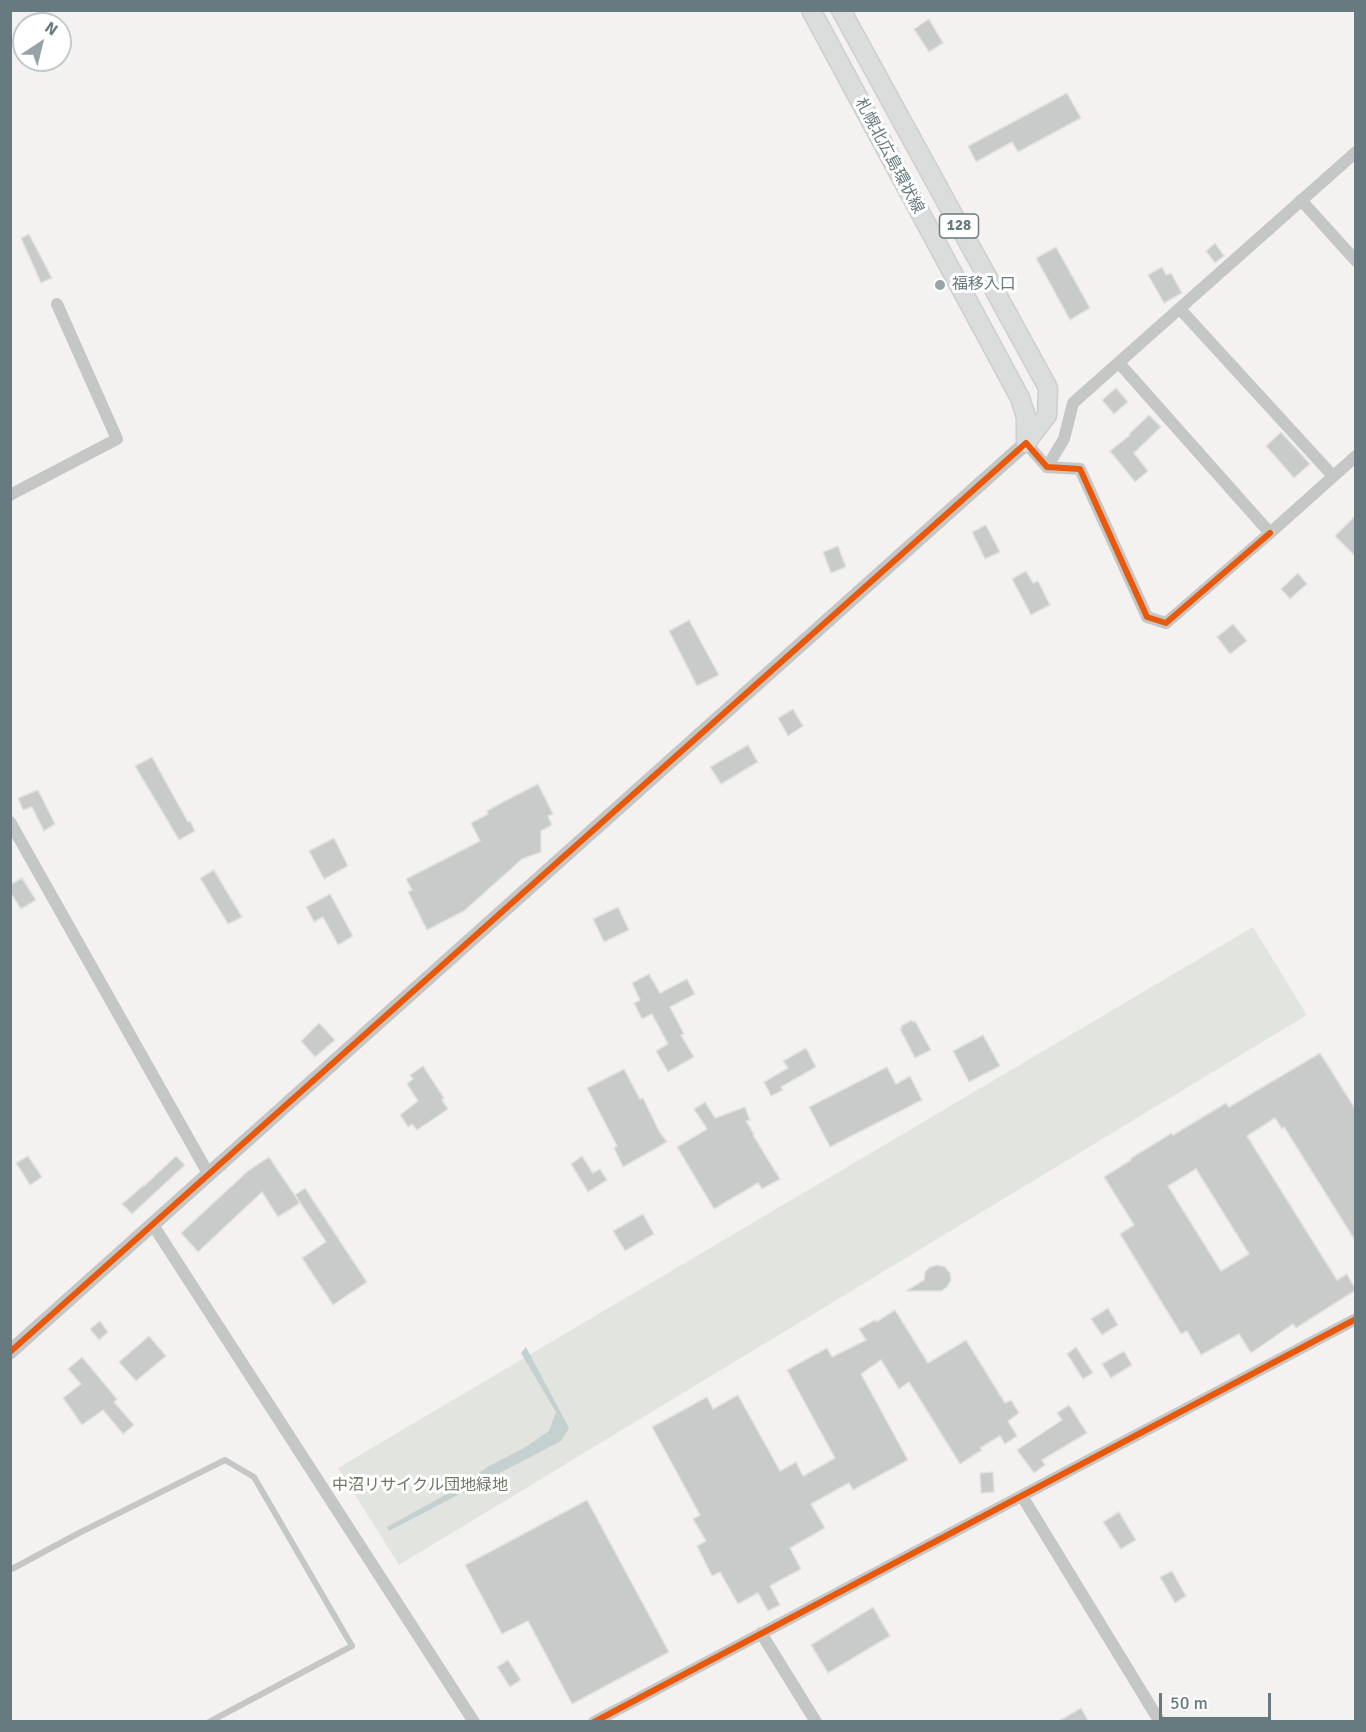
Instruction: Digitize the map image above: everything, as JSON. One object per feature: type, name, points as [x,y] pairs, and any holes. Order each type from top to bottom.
[{"type":"main road","name":"札幌北広島環状線","points":[[811,10],[1020,398],[1026,417],[1026,443]]},
{"type":"main road","name":"札幌北広島環状線","points":[[841,10],[1047,386],[1047,414],[1026,443]]},
{"type":"street","points":[[1047,467],[1064,439],[1073,403],[1356,152]]},
{"type":"street","points":[[1301,200],[1356,261]]},
{"type":"street","points":[[10,495],[117,439],[57,304]]},
{"type":"street","points":[[1180,309],[1334,476]]},
{"type":"street","points":[[1119,363],[1270,533]]},
{"type":"street","points":[[10,1352],[1026,443],[1047,467],[1080,469],[1147,617],[1167,623],[1356,456]]},
{"type":"street","points":[[10,822],[209,1175]]},
{"type":"street","points":[[153,1225],[474,1722]]},
{"type":"street","points":[[594,1722],[1356,1319]]},
{"type":"street","points":[[1022,1496],[1160,1722]]},
{"type":"street","points":[[761,1634],[816,1722]]},
{"type":"lane","points":[[10,1570],[225,1460],[254,1477],[351,1646],[209,1722]]},
{"type":"green space","name":"中沼リサイクル団地緑地","points":[[1253,927],[1307,1015],[399,1565],[338,1468]]},
{"type":"shaded area","points":[[526,1347],[569,1428],[561,1441],[389,1531],[387,1527],[454,1490],[489,1466],[524,1448],[549,1431],[556,1412],[521,1353]]},
{"type":"building","points":[[929,19],[943,43],[929,52],[914,29]]},
{"type":"building","points":[[1067,93],[1081,118],[1018,152],[1012,142],[976,162],[968,146]]},
{"type":"building","points":[[29,234],[52,278],[41,283],[21,238]]},
{"type":"building","points":[[1215,243],[1224,256],[1215,263],[1206,251]]},
{"type":"building","points":[[1056,247],[1090,308],[1070,320],[1036,258]]},
{"type":"building","points":[[1162,267],[1166,275],[1171,273],[1182,293],[1164,303],[1148,275]]},
{"type":"building","points":[[1116,388],[1128,402],[1114,414],[1102,400]]},
{"type":"building","points":[[1149,415],[1161,427],[1134,453],[1148,471],[1135,482],[1110,451],[1130,435]]},
{"type":"building","points":[[1281,432],[1310,464],[1294,478],[1266,446]]},
{"type":"building","points":[[1356,515],[1356,557],[1335,536]]},
{"type":"building","points":[[986,525],[1000,552],[985,559],[972,532]]},
{"type":"building","points":[[838,546],[846,567],[831,573],[823,552]]},
{"type":"building","points":[[1026,571],[1033,583],[1038,581],[1050,605],[1031,615],[1012,579]]},
{"type":"building","points":[[1298,573],[1307,584],[1290,599],[1281,589]]},
{"type":"building","points":[[689,620],[719,675],[697,686],[669,631]]},
{"type":"building","points":[[1233,624],[1247,641],[1230,654],[1217,637]]},
{"type":"building","points":[[793,709],[803,726],[788,736],[778,718]]},
{"type":"building","points":[[748,745],[758,762],[721,784],[710,767]]},
{"type":"building","points":[[152,757],[195,831],[179,840],[135,766]]},
{"type":"building","points":[[538,784],[553,814],[548,816],[552,825],[541,831],[541,852],[522,859],[464,911],[427,930],[408,892],[412,890],[406,879],[480,841],[471,823],[488,814],[487,811],[499,804]]},
{"type":"building","points":[[38,790],[55,824],[44,831],[32,807],[23,810],[18,798]]},
{"type":"building","points":[[334,838],[348,866],[324,879],[309,851]]},
{"type":"building","points":[[214,870],[242,917],[228,924],[200,878]]},
{"type":"building","points":[[22,878],[36,900],[21,909],[10,892],[10,885]]},
{"type":"building","points":[[330,894],[353,936],[338,945],[323,917],[314,922],[306,907]]},
{"type":"building","points":[[618,907],[629,930],[604,942],[593,919]]},
{"type":"building","points":[[649,974],[660,993],[687,979],[695,994],[670,1007],[684,1034],[681,1035],[694,1057],[668,1072],[656,1051],[668,1044],[652,1014],[642,1019],[634,1003],[640,1000],[632,983]]},
{"type":"building","points":[[912,1020],[915,1021],[931,1050],[915,1058],[900,1029]]},
{"type":"building","points":[[319,1023],[335,1040],[315,1057],[301,1041]]},
{"type":"building","points":[[983,1035],[1000,1066],[969,1082],[953,1051]]},
{"type":"building","points":[[806,1048],[816,1067],[781,1087],[783,1090],[771,1096],[764,1082],[788,1068],[783,1061]]},
{"type":"building","points":[[1320,1053],[1356,1110],[1356,1242],[1284,1127],[1282,1129],[1275,1118],[1247,1136],[1337,1280],[1347,1274],[1356,1290],[1296,1328],[1293,1324],[1251,1353],[1239,1334],[1201,1355],[1187,1331],[1181,1334],[1120,1234],[1134,1225],[1104,1177],[1172,1133],[1173,1135],[1226,1103],[1229,1107]],"holes":[[[1196,1169],[1249,1254],[1221,1271],[1168,1186]]]},
{"type":"building","points":[[423,1066],[444,1098],[442,1100],[448,1109],[417,1130],[412,1124],[408,1127],[400,1115],[418,1101],[407,1084],[413,1079],[410,1075]]},
{"type":"building","points":[[887,1067],[896,1084],[910,1076],[922,1100],[830,1147],[809,1107]]},
{"type":"building","points":[[624,1069],[667,1142],[623,1167],[614,1148],[617,1146],[587,1088]]},
{"type":"building","points":[[705,1102],[715,1118],[745,1107],[750,1120],[746,1121],[780,1179],[762,1189],[758,1183],[714,1209],[677,1147],[707,1129],[694,1109]]},
{"type":"building","points":[[28,1156],[42,1177],[30,1185],[16,1163]]},
{"type":"building","points":[[176,1156],[185,1165],[132,1214],[122,1204]]},
{"type":"building","points":[[582,1156],[593,1173],[600,1169],[607,1180],[588,1192],[571,1164]]},
{"type":"building","points":[[269,1157],[300,1203],[278,1217],[262,1192],[198,1252],[181,1233],[248,1171]]},
{"type":"building","points":[[305,1188],[367,1282],[333,1305],[302,1258],[326,1242],[295,1195]]},
{"type":"building","points":[[643,1214],[654,1234],[625,1251],[613,1231]]},
{"type":"building","points":[[937,1265],[945,1267],[950,1273],[951,1280],[947,1287],[941,1291],[906,1291],[924,1280],[925,1272]]},
{"type":"building","points":[[1108,1308],[1118,1325],[1102,1335],[1091,1319]]},
{"type":"building","points":[[895,1310],[928,1363],[966,1340],[1005,1403],[1011,1400],[1019,1413],[1008,1421],[1017,1436],[1005,1444],[1000,1436],[960,1464],[909,1382],[899,1389],[881,1360],[861,1374],[908,1460],[853,1490],[849,1483],[811,1504],[825,1528],[790,1548],[801,1569],[770,1586],[780,1605],[768,1611],[758,1593],[738,1604],[720,1572],[712,1576],[697,1546],[706,1541],[693,1519],[700,1515],[652,1427],[707,1397],[713,1409],[738,1395],[780,1471],[796,1462],[803,1476],[835,1458],[787,1370],[827,1348],[832,1357],[866,1340],[859,1329]]},
{"type":"building","points":[[100,1321],[108,1332],[99,1340],[90,1329]]},
{"type":"building","points":[[149,1336],[166,1356],[136,1381],[119,1362]]},
{"type":"building","points":[[1076,1347],[1093,1373],[1083,1379],[1067,1354]]},
{"type":"building","points":[[1124,1351],[1132,1365],[1111,1378],[1102,1364]]},
{"type":"building","points":[[82,1357],[117,1399],[114,1402],[134,1425],[123,1434],[103,1410],[82,1425],[63,1398],[81,1384],[68,1369]]},
{"type":"building","points":[[1069,1405],[1087,1433],[1042,1460],[1045,1465],[1034,1473],[1017,1450],[1062,1420],[1057,1413]]},
{"type":"building","points":[[993,1472],[994,1492],[981,1493],[980,1473]]},
{"type":"building","points":[[587,1500],[669,1652],[572,1704],[528,1621],[502,1634],[465,1565]]},
{"type":"building","points":[[1119,1512],[1136,1540],[1121,1549],[1103,1522]]},
{"type":"building","points":[[1172,1571],[1186,1596],[1175,1603],[1160,1577]]},
{"type":"building","points":[[873,1607],[890,1636],[828,1673],[811,1645]]},
{"type":"building","points":[[508,1660],[521,1680],[510,1687],[497,1667]]},
{"type":"building","points":[[1081,1708],[1089,1722],[1057,1722]]},
{"type":"cycle path","points":[[10,1352],[1026,443],[1047,467],[1080,469],[1147,617],[1166,623],[1270,533]]},
{"type":"cycle path","points":[[594,1722],[1356,1319]]},
{"type":"place","name":"福移入口","points":[[940,285]]}]
